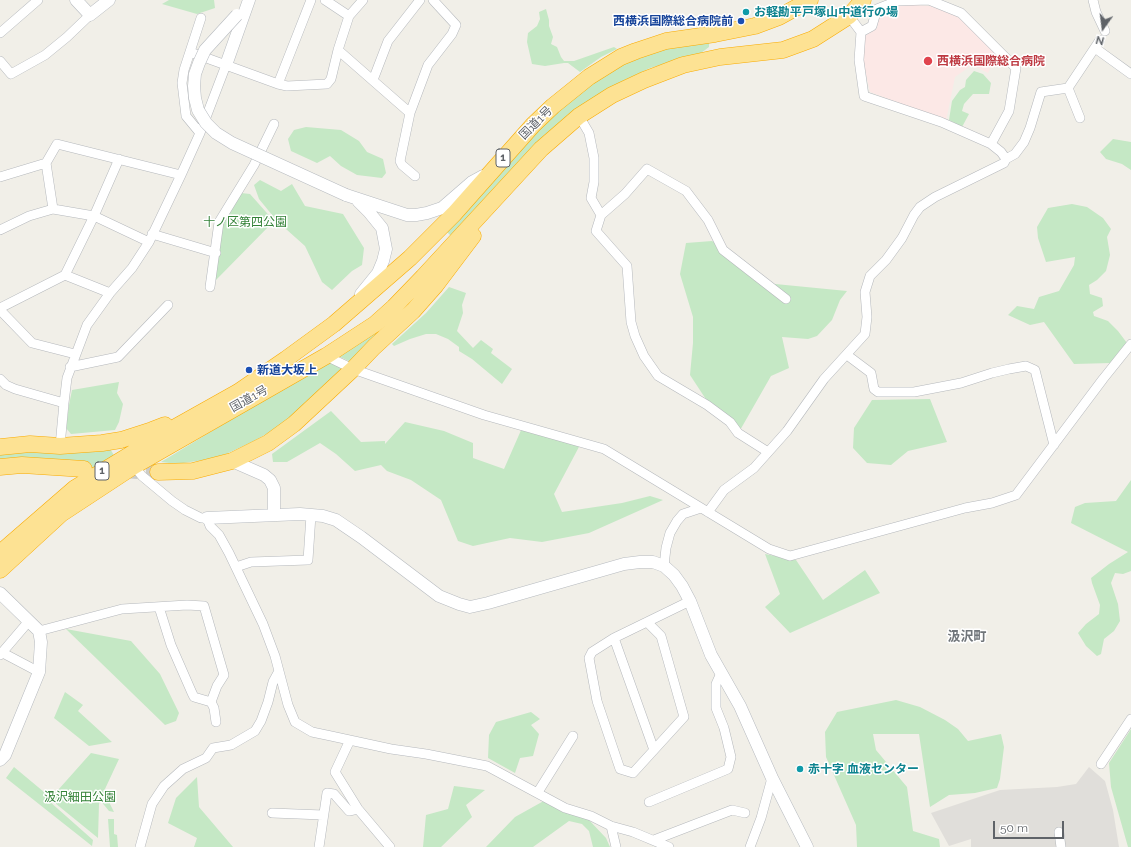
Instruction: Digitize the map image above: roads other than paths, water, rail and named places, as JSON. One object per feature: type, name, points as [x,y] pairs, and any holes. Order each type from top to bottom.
[{"type":"highway","name":"国道1号","points":[[0,553],[75,488],[172,429],[238,392],[286,359],[347,312],[410,258],[436,233],[533,125],[588,77],[621,57],[636,51],[666,41],[715,34],[755,26],[779,17],[810,0]]},
{"type":"highway","name":"国道1号","points":[[0,570],[61,514],[134,466],[326,356],[364,332],[394,307],[424,277],[541,149],[579,116],[612,94],[683,65],[720,57],[782,50],[813,39],[849,16],[863,0]]},
{"type":"highway","points":[[715,34],[720,57]]},
{"type":"highway","name":"国道1号","points":[[158,472],[193,471],[232,461],[268,443],[294,424],[353,369],[374,347],[413,312],[471,240],[516,176]]},
{"type":"highway","name":"国道1号","points":[[0,447],[30,444],[60,446],[121,440],[152,430],[215,405]]},
{"type":"highway","name":"1","points":[[0,467],[22,465],[84,468]]},
{"type":"street","points":[[0,33],[38,0]]},
{"type":"street","points":[[76,0],[90,15]]},
{"type":"street","points":[[0,61],[11,74],[45,54],[109,0]]},
{"type":"street","points":[[237,15],[241,0]]},
{"type":"street","points":[[249,0],[205,50],[195,74],[194,86],[198,110],[206,123],[216,133],[232,142],[351,197],[407,215],[427,213],[442,208],[472,182],[492,170]]},
{"type":"street","points":[[60,446],[67,378],[75,354],[88,326],[110,293],[132,268],[150,238],[181,175],[200,132],[249,0]]},
{"type":"street","points":[[278,84],[311,0]]},
{"type":"street","points":[[325,0],[349,16]]},
{"type":"street","points":[[190,52],[278,84],[288,86],[327,84],[331,80],[338,50],[349,16],[362,0]]},
{"type":"street","points":[[373,80],[388,41],[420,0]]},
{"type":"street","points":[[415,176],[402,165],[400,161],[410,113],[428,65],[452,34],[456,25],[433,0]]},
{"type":"street","points":[[861,32],[872,26],[877,9],[897,1],[929,0],[961,13],[1016,68],[1009,111],[991,144]]},
{"type":"street","points":[[1093,0],[1096,12],[1105,31]]},
{"type":"street","points":[[849,16],[861,32],[859,60],[864,96],[941,122],[991,144],[1001,152],[1006,159]]},
{"type":"street","points":[[200,132],[186,116],[182,83],[184,70],[201,18]]},
{"type":"street","points":[[664,566],[666,548],[670,533],[683,514],[704,510],[724,490],[754,468],[787,431],[824,379],[847,355],[864,334],[868,317],[865,292],[870,276],[886,260],[902,238],[920,207],[935,197],[1004,163],[1006,159],[1015,154],[1024,142],[1030,128],[1041,92],[1068,88],[1097,44],[1131,74]]},
{"type":"street","points":[[338,50],[410,113]]},
{"type":"street","points":[[1068,88],[1080,118]]},
{"type":"street","points":[[579,116],[589,133],[594,158],[594,182],[591,198],[601,215]]},
{"type":"street","points":[[210,287],[216,253],[219,222],[254,166],[274,124]]},
{"type":"street","points":[[53,209],[46,164],[57,144],[181,175]]},
{"type":"street","points":[[75,354],[32,343],[0,309],[65,275],[94,216],[119,159]]},
{"type":"street","points":[[0,177],[46,164]]},
{"type":"street","points":[[768,452],[738,433],[730,422],[707,405],[658,376],[644,356],[635,336],[631,322],[627,266],[596,231],[601,215],[625,194],[647,169],[686,191],[708,220],[723,250],[786,299]]},
{"type":"street","points":[[347,312],[378,273],[386,249],[382,228],[369,212],[351,197]]},
{"type":"street","points":[[0,230],[29,216],[53,209],[94,216],[150,238],[216,253]]},
{"type":"street","points":[[65,275],[110,293]]},
{"type":"street","points":[[70,367],[118,357],[168,305]]},
{"type":"street","points":[[326,356],[353,369],[484,415],[604,449],[769,549],[790,556],[964,508],[992,503],[1016,495],[1131,344]]},
{"type":"street","points":[[847,355],[871,373],[874,389],[878,392],[914,392],[961,383],[992,373],[1026,366],[1034,370],[1054,445]]},
{"type":"street","points":[[0,379],[6,386],[15,390],[64,403]]},
{"type":"street","points":[[232,461],[264,475],[270,480],[274,488],[274,514]]},
{"type":"street","points":[[134,466],[142,476],[172,501],[201,518],[300,514],[323,516],[336,520],[439,596],[470,607],[624,564],[653,562],[664,566],[674,575],[690,601],[711,655],[740,706],[772,778],[807,847]]},
{"type":"street","points":[[236,567],[251,562],[308,560],[311,515]]},
{"type":"street","points":[[207,518],[210,526],[219,535],[236,567],[263,624],[279,671],[288,705],[295,722],[312,732],[487,766],[538,792],[565,808],[591,816],[611,826],[633,832],[669,847]]},
{"type":"street","points":[[0,593],[39,631],[42,642],[39,672],[5,755],[0,760]]},
{"type":"street","points":[[647,622],[661,636],[684,717],[633,773],[620,769],[597,701],[589,658],[592,652],[614,638],[690,601]]},
{"type":"street","points":[[39,631],[122,609],[187,605],[204,606],[224,675],[217,686],[211,702]]},
{"type":"street","points":[[159,607],[171,645],[194,697],[211,702],[214,708],[216,722]]},
{"type":"street","points":[[29,621],[1,654],[39,672]]},
{"type":"street","points":[[614,638],[654,750]]},
{"type":"street","points":[[140,847],[152,804],[164,786],[183,769],[206,758],[213,748],[231,745],[255,731],[261,721],[273,682],[279,671]]},
{"type":"street","points":[[649,802],[728,769],[731,757],[724,728],[716,708],[716,684],[721,673]]},
{"type":"street","points":[[1101,764],[1131,719]]},
{"type":"street","points":[[538,792],[573,736]]},
{"type":"street","points":[[350,740],[335,772],[358,809],[390,847]]},
{"type":"street","points":[[750,847],[761,818],[772,778]]},
{"type":"street","points":[[319,847],[327,793],[334,794],[349,811],[358,809]]},
{"type":"street","points":[[654,840],[732,810],[745,813]]},
{"type":"street","points":[[272,813],[323,815]]},
{"type":"street","points":[[611,826],[616,847]]},
{"type":"street","points":[[1059,832],[1061,847]]},
{"type":"tunnel","points":[[122,470],[158,472]]},
{"type":"place","name":"お軽勘平戸塚山中道行の場","points":[[746,12]]},
{"type":"place","name":"西横浜国際総合病院前","points":[[741,21]]},
{"type":"place","name":"西横浜国際総合病院","points":[[928,61]]},
{"type":"place","name":"新道大坂上","points":[[249,370]]},
{"type":"place","name":"赤十字 血液センター","points":[[800,769]]},
{"type":"district","name":"汲沢町","points":[[967,637]]},
{"type":"park label","name":"十ノ区第四公園","points":[[245,222]]},
{"type":"park label","name":"汲沢細田公園","points":[[80,797]]}]
